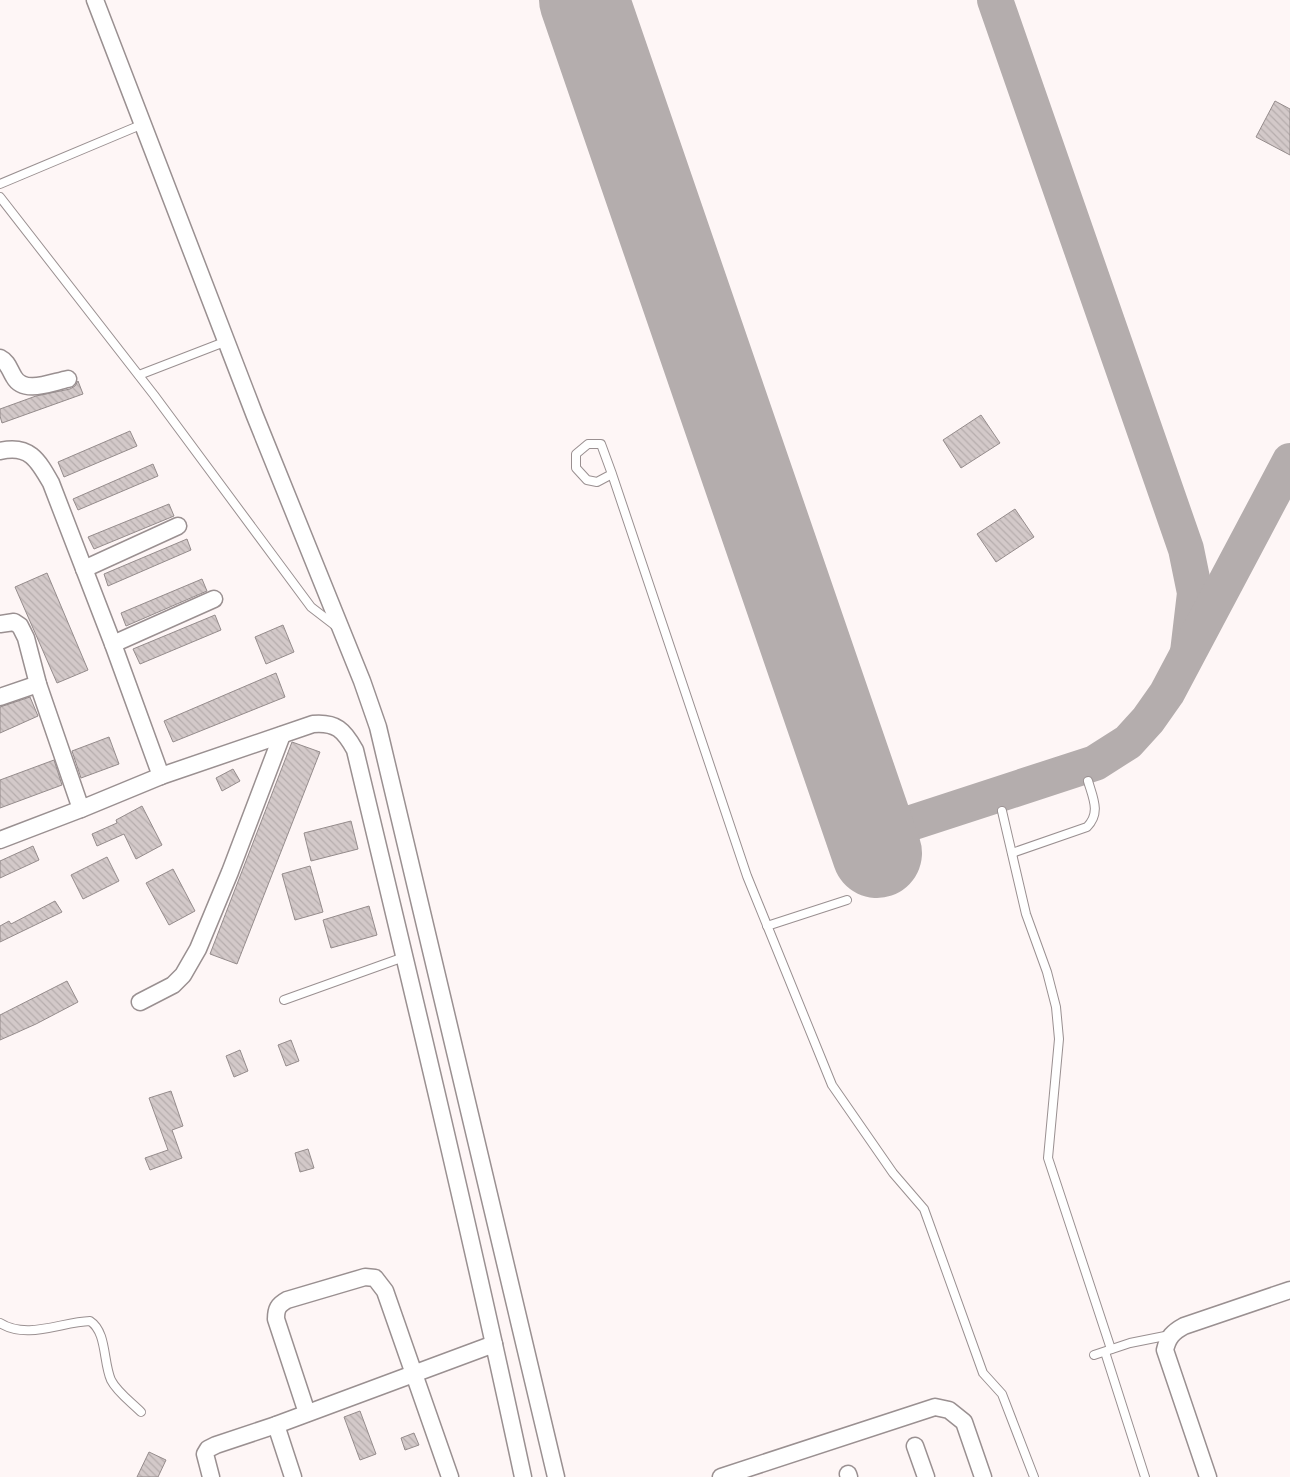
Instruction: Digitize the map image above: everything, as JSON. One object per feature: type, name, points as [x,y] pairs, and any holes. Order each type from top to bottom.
[{"type":"street","points":[[95,0],[378,727],[556,1477]]},
{"type":"street","points":[[0,358],[7,363],[18,383],[23,386],[68,378]]},
{"type":"street","points":[[0,451],[12,448],[28,453],[40,463],[51,483],[161,776]]},
{"type":"street","points":[[84,569],[178,526]]},
{"type":"street","points":[[113,644],[214,599]]},
{"type":"street","points":[[0,624],[14,622],[20,626],[26,638],[38,684],[80,809]]},
{"type":"street","points":[[0,697],[38,684]]},
{"type":"street","points":[[0,840],[161,776],[313,724],[327,723],[337,727],[348,738],[355,750],[494,1344],[523,1477]]},
{"type":"street","points":[[140,1002],[173,985],[183,975],[198,949],[230,872],[282,735]]},
{"type":"street","points":[[307,1413],[276,1319],[276,1310],[280,1304],[287,1300],[365,1277],[375,1278],[385,1291],[450,1477]]},
{"type":"street","points":[[1208,1477],[1165,1350],[1170,1335],[1184,1326],[1290,1290]]},
{"type":"street","points":[[211,1477],[205,1460],[205,1454],[208,1449],[494,1344]]},
{"type":"street","points":[[721,1477],[935,1407],[949,1410],[964,1422],[983,1477]]},
{"type":"street","points":[[276,1424],[294,1477]]},
{"type":"street","points":[[915,1446],[926,1477]]},
{"type":"lane","points":[[0,184],[143,124]]},
{"type":"lane","points":[[0,197],[139,375],[311,607],[342,631]]},
{"type":"lane","points":[[139,375],[227,341]]},
{"type":"lane","points":[[612,474],[597,482],[587,480],[576,468],[576,454],[588,444],[601,444],[612,474],[747,876],[832,1085],[893,1173],[924,1209],[983,1373],[1002,1394],[1034,1477]]},
{"type":"lane","points":[[1012,853],[1087,827],[1094,820],[1095,808],[1088,781]]},
{"type":"lane","points":[[1002,812],[1026,914],[1048,972],[1056,1007],[1059,1039],[1048,1158],[1108,1350],[1144,1477]]},
{"type":"lane","points":[[766,926],[847,900]]},
{"type":"lane","points":[[284,1000],[404,957]]},
{"type":"lane","points":[[0,1323],[14,1330],[41,1329],[90,1321],[100,1334],[112,1382],[141,1412]]},
{"type":"lane","points":[[1094,1355],[1130,1342],[1170,1335]]},
{"type":"building","points":[[1275,101],[1290,109],[1290,155],[1256,137]]},
{"type":"building","points":[[78,381],[83,394],[2,423],[0,409],[36,396],[70,389]]},
{"type":"building","points":[[981,415],[1000,443],[961,468],[943,440]]},
{"type":"building","points":[[130,431],[137,446],[64,477],[58,462]]},
{"type":"building","points":[[153,464],[158,476],[78,510],[73,499]]},
{"type":"building","points":[[169,504],[174,516],[94,549],[88,537]]},
{"type":"building","points":[[1015,509],[1034,537],[996,562],[977,534]]},
{"type":"building","points":[[187,539],[191,550],[108,586],[104,574]]},
{"type":"building","points":[[47,573],[88,670],[57,683],[15,587]]},
{"type":"building","points":[[202,579],[207,591],[126,626],[121,613]]},
{"type":"building","points":[[215,615],[221,630],[140,664],[133,649]]},
{"type":"building","points":[[283,625],[294,652],[266,664],[255,637]]},
{"type":"building","points":[[276,673],[285,697],[173,742],[164,721]]},
{"type":"building","points":[[30,697],[38,716],[0,733],[0,707]]},
{"type":"building","points":[[109,737],[119,764],[81,778],[72,751]]},
{"type":"building","points":[[292,742],[320,752],[237,964],[210,954]]},
{"type":"building","points":[[54,760],[62,785],[0,808],[0,780]]},
{"type":"building","points":[[233,769],[240,781],[222,791],[216,778]]},
{"type":"building","points":[[142,806],[162,845],[136,859],[124,834],[97,846],[92,834],[117,823],[116,820]]},
{"type":"building","points":[[351,821],[358,849],[311,861],[304,833]]},
{"type":"building","points":[[33,846],[39,860],[0,878],[0,861]]},
{"type":"building","points":[[107,857],[119,881],[83,899],[71,875]]},
{"type":"building","points":[[310,866],[323,912],[295,920],[282,874]]},
{"type":"building","points":[[173,869],[195,911],[169,925],[146,883]]},
{"type":"building","points":[[55,901],[62,912],[0,942],[0,926],[9,921],[11,924]]},
{"type":"building","points":[[369,906],[377,935],[331,948],[323,920]]},
{"type":"building","points":[[67,981],[78,1002],[0,1040],[0,1015]]},
{"type":"building","points":[[291,1040],[299,1061],[286,1066],[278,1045]]},
{"type":"building","points":[[240,1050],[248,1071],[234,1077],[226,1056]]},
{"type":"building","points":[[171,1091],[183,1126],[172,1130],[182,1158],[150,1170],[145,1158],[168,1150],[149,1098]]},
{"type":"building","points":[[308,1149],[314,1168],[300,1172],[295,1153]]},
{"type":"building","points":[[360,1411],[376,1454],[360,1460],[344,1417]]},
{"type":"building","points":[[414,1433],[419,1445],[405,1450],[401,1438]]},
{"type":"building","points":[[149,1452],[166,1460],[158,1477],[137,1477]]},
{"type":"taxiway","points":[[995,0],[1186,549],[1195,593],[1188,652]]},
{"type":"taxiway","points":[[871,834],[911,823],[1095,763],[1128,742],[1148,720],[1167,693],[1290,461]]},
{"type":"runway","points":[[584,0],[877,853]]}]
